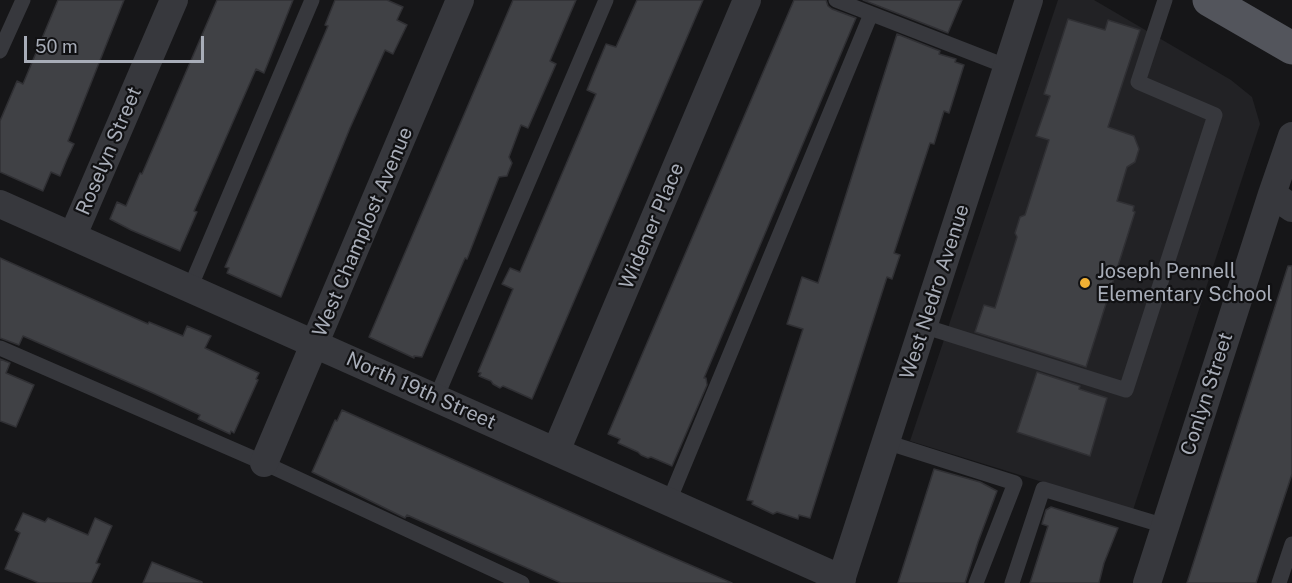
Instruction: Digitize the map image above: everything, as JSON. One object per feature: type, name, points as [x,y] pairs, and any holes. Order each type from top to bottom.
[{"type":"main road","points":[[1209,0],[1292,48]]},
{"type":"street","name":"Roselyn Street","points":[[73,235],[174,0]]},
{"type":"street","name":"West Champlost Avenue","points":[[264,463],[460,0]]},
{"type":"street","name":"Widener Place","points":[[556,451],[747,0]]},
{"type":"street","name":"West Nedro Avenue","points":[[841,581],[1029,0]]},
{"type":"street","name":"Conlyn Street","points":[[1147,583],[1165,526],[1282,201],[1292,136]]},
{"type":"street","name":"North 19th Street","points":[[0,204],[669,501],[841,581]]},
{"type":"lane","points":[[0,51],[23,0]]},
{"type":"lane","points":[[189,288],[312,0]]},
{"type":"lane","points":[[436,398],[606,0]]},
{"type":"lane","points":[[836,0],[1008,67]]},
{"type":"lane","points":[[923,326],[1126,390],[1215,115],[1138,82],[1165,0]]},
{"type":"lane","points":[[669,501],[871,14]]},
{"type":"lane","points":[[0,348],[264,463],[522,583]]},
{"type":"lane","points":[[886,442],[1015,483],[976,583]]},
{"type":"lane","points":[[1012,583],[1043,489],[1165,526]]},
{"type":"lane","points":[[1279,583],[1292,544]]},
{"type":"shaded area","name":"Joseph Pennell Elementary School","points":[[1058,0],[1094,0],[1231,80],[1252,97],[1260,124],[1133,510],[910,441]]},
{"type":"building","points":[[58,0],[124,0],[68,141],[74,144],[60,176],[51,172],[43,191],[0,172],[0,121],[17,81],[23,84]]},
{"type":"building","points":[[217,0],[293,0],[264,73],[256,69],[194,211],[197,212],[180,251],[110,219],[117,202],[126,206],[140,173],[142,174]]},
{"type":"building","points":[[335,0],[387,0],[403,7],[397,20],[407,25],[393,54],[385,50],[350,128],[281,297],[227,273],[229,268],[225,267],[328,26],[325,25]]},
{"type":"building","points":[[513,0],[576,0],[550,61],[556,64],[528,128],[521,125],[509,157],[512,163],[507,176],[499,177],[467,259],[465,258],[422,357],[414,356],[414,358],[369,337]]},
{"type":"building","points":[[637,0],[703,0],[532,399],[503,386],[500,388],[479,376],[481,373],[478,372],[513,289],[502,284],[510,268],[520,272],[596,94],[587,90],[606,44],[616,47]]},
{"type":"building","points":[[794,0],[826,0],[832,9],[856,18],[704,378],[706,378],[707,385],[672,466],[641,455],[618,443],[620,439],[608,434]]},
{"type":"building","points":[[863,0],[962,0],[948,33]]},
{"type":"building","points":[[1068,19],[1105,30],[1108,20],[1140,30],[1108,127],[1134,136],[1139,149],[1135,162],[1127,167],[1117,201],[1134,206],[1133,211],[1135,212],[1086,367],[975,332],[984,305],[995,308],[1017,237],[1015,233],[1020,217],[1025,215],[1049,140],[1036,136],[1050,96],[1044,94]]},
{"type":"building","points":[[897,34],[940,51],[939,54],[956,59],[955,62],[964,65],[949,113],[944,111],[934,144],[930,143],[894,253],[900,255],[892,279],[887,277],[810,518],[799,515],[798,519],[777,512],[773,514],[752,504],[753,501],[747,500],[803,329],[787,324],[802,277],[818,283]]},
{"type":"building","points":[[0,258],[148,324],[149,322],[183,336],[187,326],[211,336],[205,348],[259,373],[234,433],[231,431],[230,434],[198,419],[200,415],[23,336],[19,345],[0,338]]},
{"type":"building","points":[[1288,266],[1292,266],[1292,474],[1256,583],[1187,583]]},
{"type":"building","points":[[0,359],[10,363],[6,373],[34,385],[16,427],[0,421]]},
{"type":"building","points":[[1037,372],[1080,386],[1079,389],[1107,398],[1090,456],[1017,432]]},
{"type":"building","points":[[342,410],[732,583],[561,583],[407,515],[405,518],[312,472],[335,420],[337,421]]},
{"type":"building","points":[[934,469],[980,482],[997,491],[965,583],[898,583]]},
{"type":"building","points":[[1051,507],[1118,528],[1104,563],[1099,583],[1030,583],[1048,526],[1042,524],[1046,510]]},
{"type":"building","points":[[23,513],[45,522],[48,518],[88,535],[95,518],[112,526],[96,563],[100,564],[91,583],[39,583],[5,569],[20,533],[15,530]]},
{"type":"building","points":[[152,562],[202,582],[202,583],[143,583]]},
{"type":"place","name":"Joseph Pennell Elementary School","points":[[1085,283]]}]
